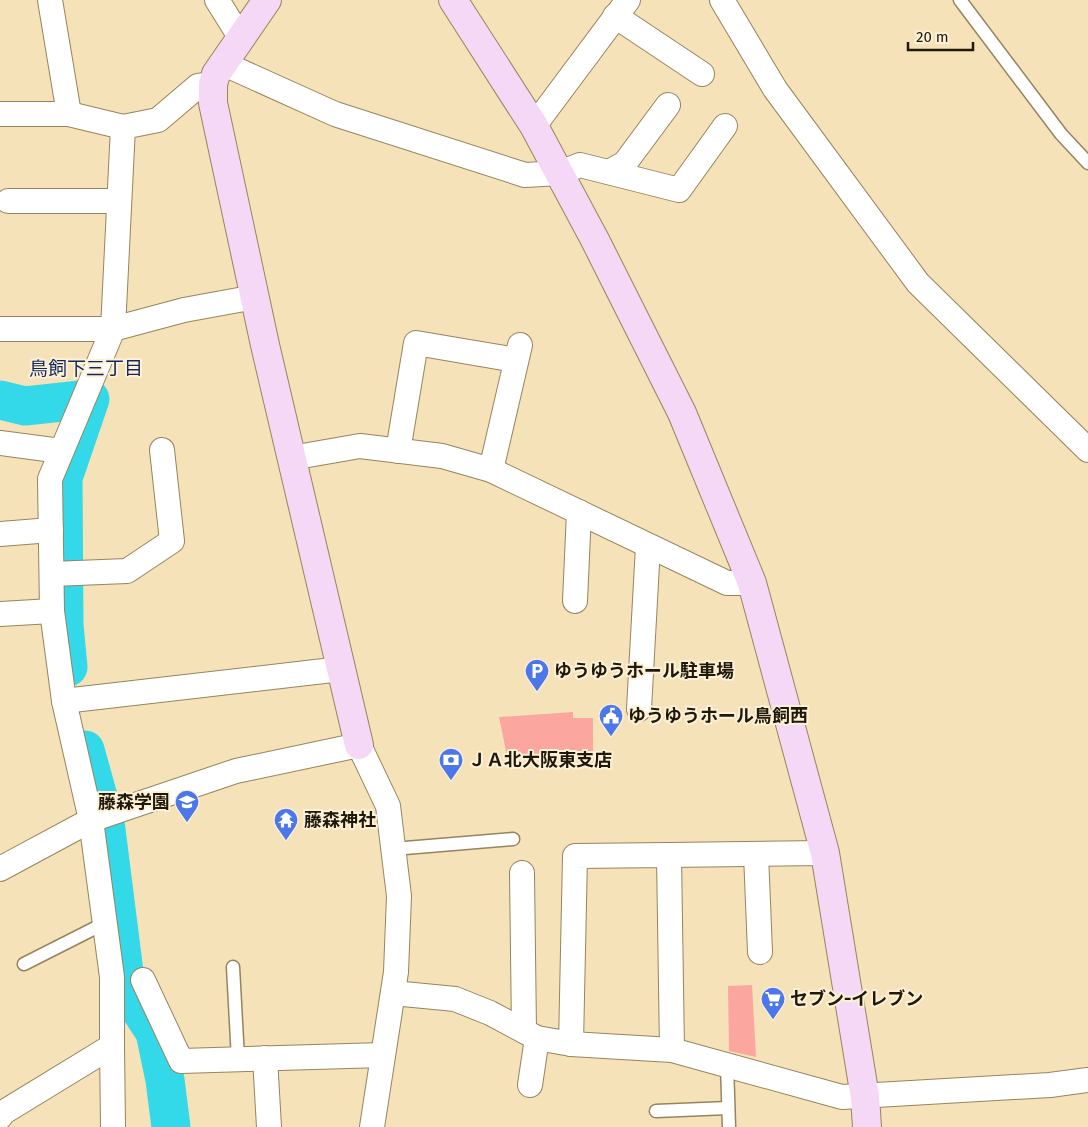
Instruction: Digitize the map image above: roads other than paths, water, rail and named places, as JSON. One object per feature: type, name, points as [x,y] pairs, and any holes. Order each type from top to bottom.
[{"type":"street","points":[[50,0],[68,114]]},
{"type":"street","points":[[217,0],[240,38]]},
{"type":"street","points":[[267,0],[218,73],[213,103],[291,458],[359,745],[388,806],[399,896],[396,972],[372,1127]]},
{"type":"street","points":[[453,0],[534,126],[560,173],[682,413],[752,583],[826,853],[865,1098],[866,1127]]},
{"type":"street","points":[[722,0],[774,89],[918,283],[1088,450]]},
{"type":"street","points":[[534,126],[622,8],[702,74]]},
{"type":"street","points":[[0,114],[68,114],[123,127],[158,120],[198,86],[218,73]]},
{"type":"street","points":[[218,73],[344,117],[525,175],[560,173],[580,165],[679,190],[725,126]]},
{"type":"street","points":[[609,172],[625,163],[668,105]]},
{"type":"street","points":[[113,1127],[112,977],[104,923],[100,817],[70,700],[52,611],[62,574],[51,530],[50,479],[113,329],[123,127]]},
{"type":"street","points":[[8,201],[119,201]]},
{"type":"street","points":[[0,329],[113,329],[184,310],[255,297]]},
{"type":"street","points":[[398,451],[416,343],[518,353],[491,470]]},
{"type":"street","points":[[0,443],[61,451]]},
{"type":"street","points":[[291,458],[360,446],[442,456],[491,470],[727,583],[752,583]]},
{"type":"street","points":[[62,574],[127,571],[172,541],[162,450]]},
{"type":"street","points":[[575,601],[579,512]]},
{"type":"street","points":[[0,534],[51,530]]},
{"type":"street","points":[[639,709],[648,546]]},
{"type":"street","points":[[0,614],[52,611]]},
{"type":"street","points":[[70,700],[341,669]]},
{"type":"street","points":[[0,868],[100,817],[236,771],[359,745]]},
{"type":"street","points":[[571,1044],[575,856],[826,853]]},
{"type":"street","points":[[756,854],[760,952]]},
{"type":"street","points":[[669,856],[672,1050]]},
{"type":"street","points":[[522,873],[530,1035],[530,1085]]},
{"type":"street","points":[[143,980],[181,1061],[383,1055]]},
{"type":"street","points":[[392,993],[455,999],[490,1013],[530,1035],[571,1044],[672,1050],[842,1098],[1050,1085],[1088,1080]]},
{"type":"street","points":[[0,1117],[4,1112],[112,1046]]},
{"type":"street","points":[[265,1058],[269,1127]]},
{"type":"lane","points":[[960,0],[1060,134],[1088,163]]},
{"type":"lane","points":[[393,849],[513,839]]},
{"type":"lane","points":[[24,964],[104,923]]},
{"type":"lane","points":[[233,968],[238,1059]]},
{"type":"lane","points":[[726,1064],[729,1127]]},
{"type":"lane","points":[[656,1111],[728,1108]]},
{"type":"waterway","points":[[0,400],[25,406],[90,399],[63,478],[64,625],[68,667]]},
{"type":"waterway","points":[[85,750],[105,822],[126,988],[155,1032],[165,1080],[171,1127]]},
{"type":"place","name":"ゆうゆうホール駐車場","points":[[537,692]]},
{"type":"place","name":"ゆうゆうホール鳥飼西","points":[[611,737]]},
{"type":"place","name":"ＪＡ北大阪東支店","points":[[451,781]]},
{"type":"place","name":"藤森学園","points":[[187,823]]},
{"type":"place","name":"藤森神社","points":[[286,841]]},
{"type":"place","name":"セブン-イレブン","points":[[773,1020]]},
{"type":"district","name":"鳥飼下三丁目","points":[[86,368]]}]
